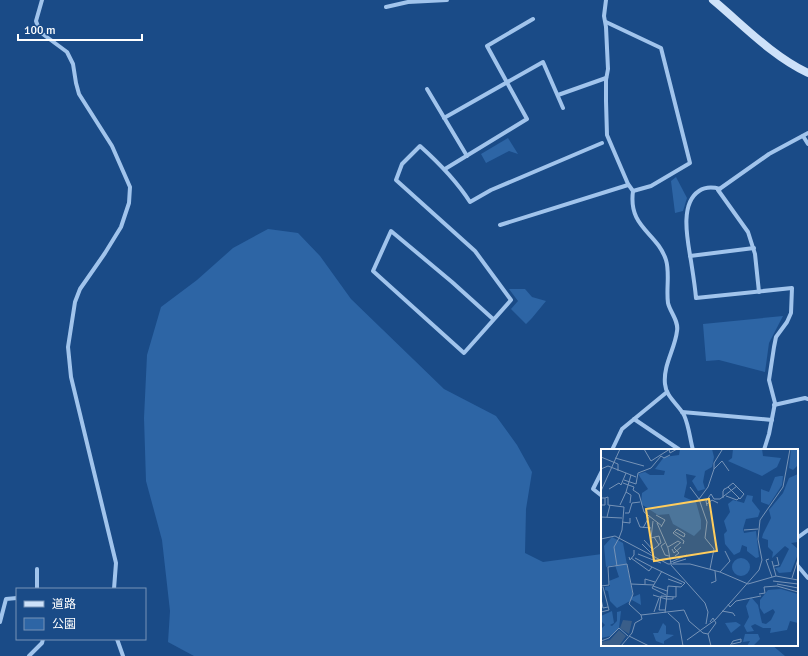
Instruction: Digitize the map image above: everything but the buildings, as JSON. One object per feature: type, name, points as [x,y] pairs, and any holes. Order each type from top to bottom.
[{"type":"street","points":[[42,0],[36,21],[40,32],[67,52],[73,64],[79,94],[112,146],[130,187],[129,204],[121,227],[80,289],[75,302],[68,347],[72,377],[116,563],[114,588]]},
{"type":"street","points":[[386,7],[408,2],[447,0]]},
{"type":"street","points":[[606,0],[604,16],[606,22],[608,69],[606,78],[607,135],[628,184],[633,191],[632,198],[635,216],[658,246],[666,260],[669,304],[678,330],[666,373],[665,384],[667,392],[682,412],[693,449]]},
{"type":"street","points":[[713,0],[793,66],[808,73]]},
{"type":"street","points":[[445,169],[527,119],[487,46],[533,19]]},
{"type":"street","points":[[606,22],[661,48],[690,163],[652,186],[633,191]]},
{"type":"street","points":[[444,118],[543,62],[563,108]]},
{"type":"street","points":[[558,95],[606,78]]},
{"type":"street","points":[[427,89],[467,156]]},
{"type":"street","points":[[764,449],[772,420],[774,404],[769,380],[774,347],[776,337],[787,322],[791,313],[792,288],[696,298],[687,223],[688,208],[691,198],[701,190],[709,188],[720,189],[769,154],[808,133]]},
{"type":"street","points":[[803,136],[808,144]]},
{"type":"street","points":[[493,319],[452,282],[391,232],[372,271],[464,353],[511,300],[476,251],[396,180],[402,164],[420,146],[445,169],[458,184],[470,202],[492,190],[602,143]]},
{"type":"street","points":[[500,225],[628,184]]},
{"type":"street","points":[[720,189],[718,190],[748,232],[754,248],[759,292]]},
{"type":"street","points":[[690,256],[754,248]]},
{"type":"street","points":[[612,449],[622,429],[667,392]]},
{"type":"street","points":[[774,404],[805,398],[808,399]]},
{"type":"street","points":[[682,412],[772,420]]},
{"type":"street","points":[[634,419],[679,449]]},
{"type":"street","points":[[601,473],[593,489],[601,495]]},
{"type":"street","points":[[798,537],[808,530]]},
{"type":"street","points":[[798,566],[808,578]]},
{"type":"street","points":[[37,569],[37,588]]},
{"type":"street","points":[[0,622],[6,599],[16,598]]},
{"type":"street","points":[[29,656],[42,643],[43,640]]},
{"type":"street","points":[[118,640],[123,656]]},
{"type":"green space","points":[[508,138],[518,154],[509,151],[486,163],[481,154]]},
{"type":"green space","points":[[676,177],[687,198],[683,211],[675,213],[671,181]]},
{"type":"green space","points":[[268,229],[298,233],[320,256],[351,299],[444,389],[496,416],[517,445],[532,472],[526,509],[525,553],[543,562],[601,554],[601,646],[773,646],[785,656],[194,656],[168,642],[170,611],[162,540],[146,481],[144,418],[147,355],[161,307],[197,280],[233,248]]},
{"type":"green space","points":[[509,289],[525,289],[532,297],[546,301],[526,324],[511,309],[518,301]]},
{"type":"green space","points":[[783,316],[769,343],[765,372],[719,360],[706,361],[703,324]]}]
